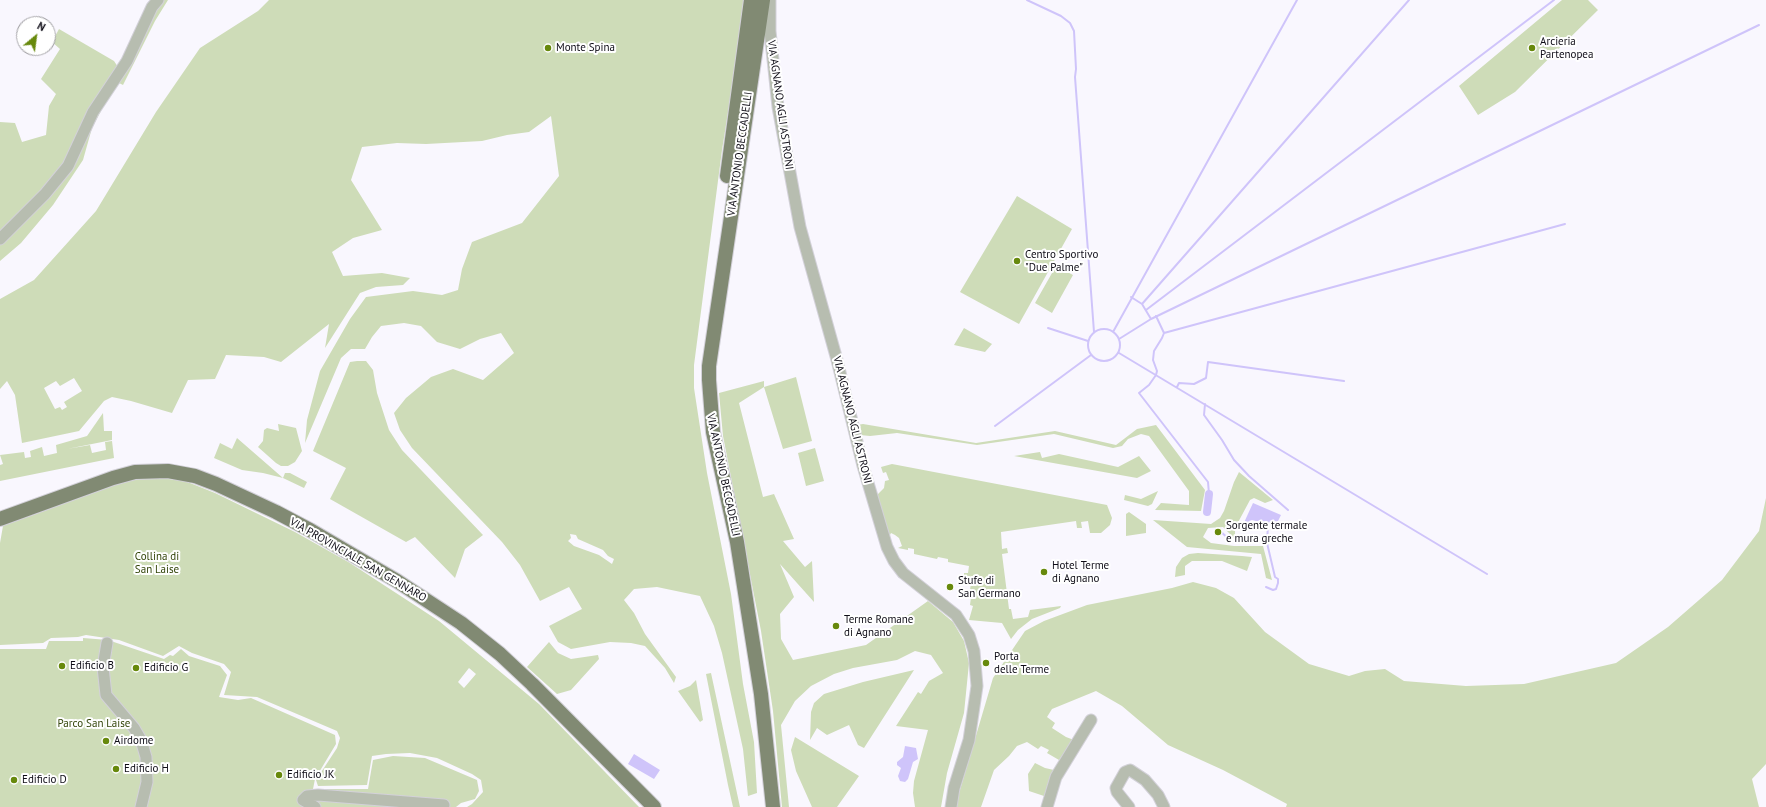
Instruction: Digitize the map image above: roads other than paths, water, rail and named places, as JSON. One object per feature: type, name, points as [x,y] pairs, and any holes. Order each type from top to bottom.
[{"type":"main road","name":"VIA ANTONIO BECCADELLI","points":[[761,1],[705,331],[701,368],[701,396],[709,451],[734,569],[756,727],[763,807]]},
{"type":"main road","name":"VIA ANTONIO BECCADELLI","points":[[761,1],[710,359],[709,380],[710,411],[713,432],[737,542],[757,664],[773,807]]},
{"type":"main road","name":"VIA PROVINCIALE SAN GENNARO","points":[[0,519],[113,478],[135,472],[168,471],[195,476],[213,483],[276,512],[310,530],[402,584],[461,622],[500,654],[532,684],[654,807]]},
{"type":"street","points":[[0,239],[45,194],[68,166],[93,112],[127,61],[152,7],[158,0]]},
{"type":"street","name":"VIA AGNANO AGLI ASTRONI","points":[[761,1],[770,31],[778,107],[800,227],[837,360],[863,466],[887,547],[894,561],[903,572],[956,615],[969,635],[974,651],[976,686],[969,740],[954,788],[951,807]]},
{"type":"street","points":[[107,643],[104,667],[106,695],[134,728],[141,740],[146,756],[148,782],[141,807]]},
{"type":"street","points":[[1047,807],[1056,777],[1090,720]]},
{"type":"street","points":[[1129,807],[1116,792],[1116,788],[1125,772],[1130,770],[1145,780],[1158,795],[1164,807]]},
{"type":"street","points":[[315,807],[303,800],[307,796],[318,795],[444,805]]},
{"type":"waterway","points":[[1027,0],[1061,16],[1070,23],[1074,31],[1075,77],[1094,332]]},
{"type":"waterway","points":[[1113,332],[1297,0]]},
{"type":"waterway","points":[[1142,304],[1409,0]]},
{"type":"waterway","points":[[1146,310],[1554,0]]},
{"type":"waterway","points":[[1119,339],[1151,319],[1759,25]]},
{"type":"waterway","points":[[1164,333],[1565,224]]},
{"type":"waterway","points":[[1131,297],[1142,304],[1151,319]]},
{"type":"waterway","points":[[1156,316],[1164,333],[1154,351],[1153,360],[1157,371],[1149,385],[1139,393],[1208,482],[1209,494]]},
{"type":"waterway","points":[[1048,328],[1088,341]]},
{"type":"waterway","points":[[1101,329],[1107,329],[1117,336],[1120,345],[1119,351],[1113,358],[1107,361],[1101,361],[1091,354],[1088,348],[1088,342],[1095,332],[1101,329]]},
{"type":"waterway","points":[[1119,353],[1487,574]]},
{"type":"waterway","points":[[995,426],[1091,355]]},
{"type":"waterway","points":[[1177,387],[1179,383],[1194,384],[1206,378],[1208,362],[1344,381]]},
{"type":"waterway","points":[[1205,404],[1204,415],[1234,460],[1249,476],[1288,510]]},
{"type":"waterway","points":[[1207,512],[1209,494]]},
{"type":"waterway","points":[[1266,587],[1273,590],[1276,589],[1278,583],[1278,579],[1275,577],[1267,543],[1268,524]]},
{"type":"waterway","points":[[1219,530],[1231,541]]},
{"type":"place","name":"Monte Spina","points":[[548,48]]},
{"type":"place","name":"Arcieria Partenopea","points":[[1532,48]]},
{"type":"place","name":"Centro Sportivo \"Due Palme\"","points":[[1017,261]]},
{"type":"place","name":"Sorgente termale e mura greche","points":[[1218,532]]},
{"type":"place","name":"Hotel Terme di Agnano","points":[[1044,572]]},
{"type":"place","name":"Stufe di San Germano","points":[[950,587]]},
{"type":"place","name":"Terme Romane di Agnano","points":[[836,626]]},
{"type":"place","name":"Porta delle Terme","points":[[986,663]]},
{"type":"place","name":"Edificio B","points":[[62,666]]},
{"type":"place","name":"Edificio G","points":[[136,668]]},
{"type":"place","name":"Airdome","points":[[106,741]]},
{"type":"place","name":"Edificio H","points":[[116,769]]},
{"type":"place","name":"Edificio JK","points":[[279,775]]},
{"type":"place","name":"Edificio D","points":[[14,780]]},
{"type":"park label","name":"Collina di San Laise","points":[[157,563]]},
{"type":"park label","name":"Parco San Laise","points":[[94,724]]}]
